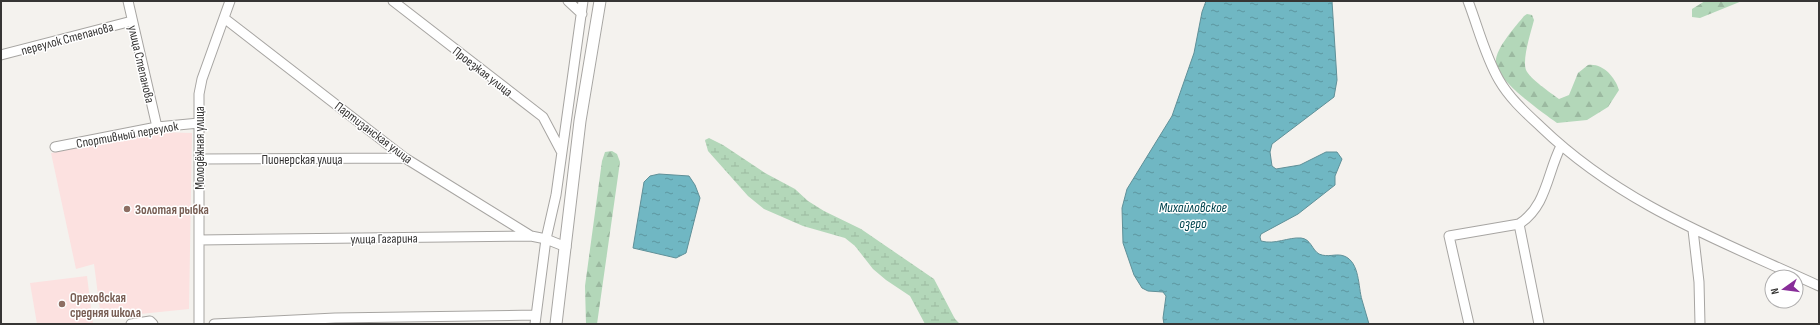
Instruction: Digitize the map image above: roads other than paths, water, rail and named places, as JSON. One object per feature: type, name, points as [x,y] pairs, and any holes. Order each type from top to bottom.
[{"type":"main road","points":[[556,324],[580,121],[600,1]]},
{"type":"street","name":"улица Степанова","points":[[128,1],[157,127]]},
{"type":"street","name":"Молодёжная улица","points":[[199,324],[199,94],[202,79],[230,1]]},
{"type":"street","name":"Проезжая улица","points":[[393,1],[542,117],[561,151]]},
{"type":"street","points":[[568,1],[582,14]]},
{"type":"street","points":[[214,324],[335,318],[535,320],[546,240],[556,195],[583,1]]},
{"type":"street","points":[[1468,1],[1499,80],[1520,107],[1561,146],[1586,166],[1629,195],[1693,230],[1819,286]]},
{"type":"street","name":"Партизанская улица","points":[[224,18],[405,158],[532,236]]},
{"type":"street","name":"переулок Степанова","points":[[1,55],[132,21]]},
{"type":"street","name":"Спортивный переулок","points":[[55,147],[157,127],[199,124]]},
{"type":"street","points":[[1469,324],[1449,236],[1519,224],[1531,214],[1538,205],[1548,183],[1553,162],[1561,146]]},
{"type":"street","name":"Пионерская улица","points":[[200,159],[405,158]]},
{"type":"street","points":[[1519,224],[1539,324]]},
{"type":"street","points":[[1693,230],[1699,282],[1700,324]]},
{"type":"street","name":"улица Гагарина","points":[[199,240],[532,236],[566,247]]},
{"type":"street","points":[[131,324],[150,321],[153,324]]},
{"type":"water","name":"Михайловское озеро","points":[[1206,1],[1332,1],[1337,80],[1334,97],[1272,144],[1270,152],[1272,166],[1276,169],[1300,165],[1326,152],[1337,152],[1342,159],[1335,176],[1335,185],[1298,214],[1261,234],[1260,237],[1261,241],[1266,242],[1301,238],[1307,240],[1319,254],[1326,256],[1341,255],[1349,259],[1358,275],[1362,300],[1369,324],[1164,324],[1163,318],[1166,296],[1163,292],[1148,291],[1142,288],[1134,275],[1123,243],[1122,208],[1127,189],[1172,116],[1194,53],[1202,12]]},
{"type":"water","points":[[659,174],[689,176],[695,185],[700,198],[686,253],[676,258],[633,248],[644,182],[650,176]]},
{"type":"place","name":"Золотая рыбка","points":[[127,209]]},
{"type":"place","name":"Ореховская средняя школа","points":[[62,304]]}]
